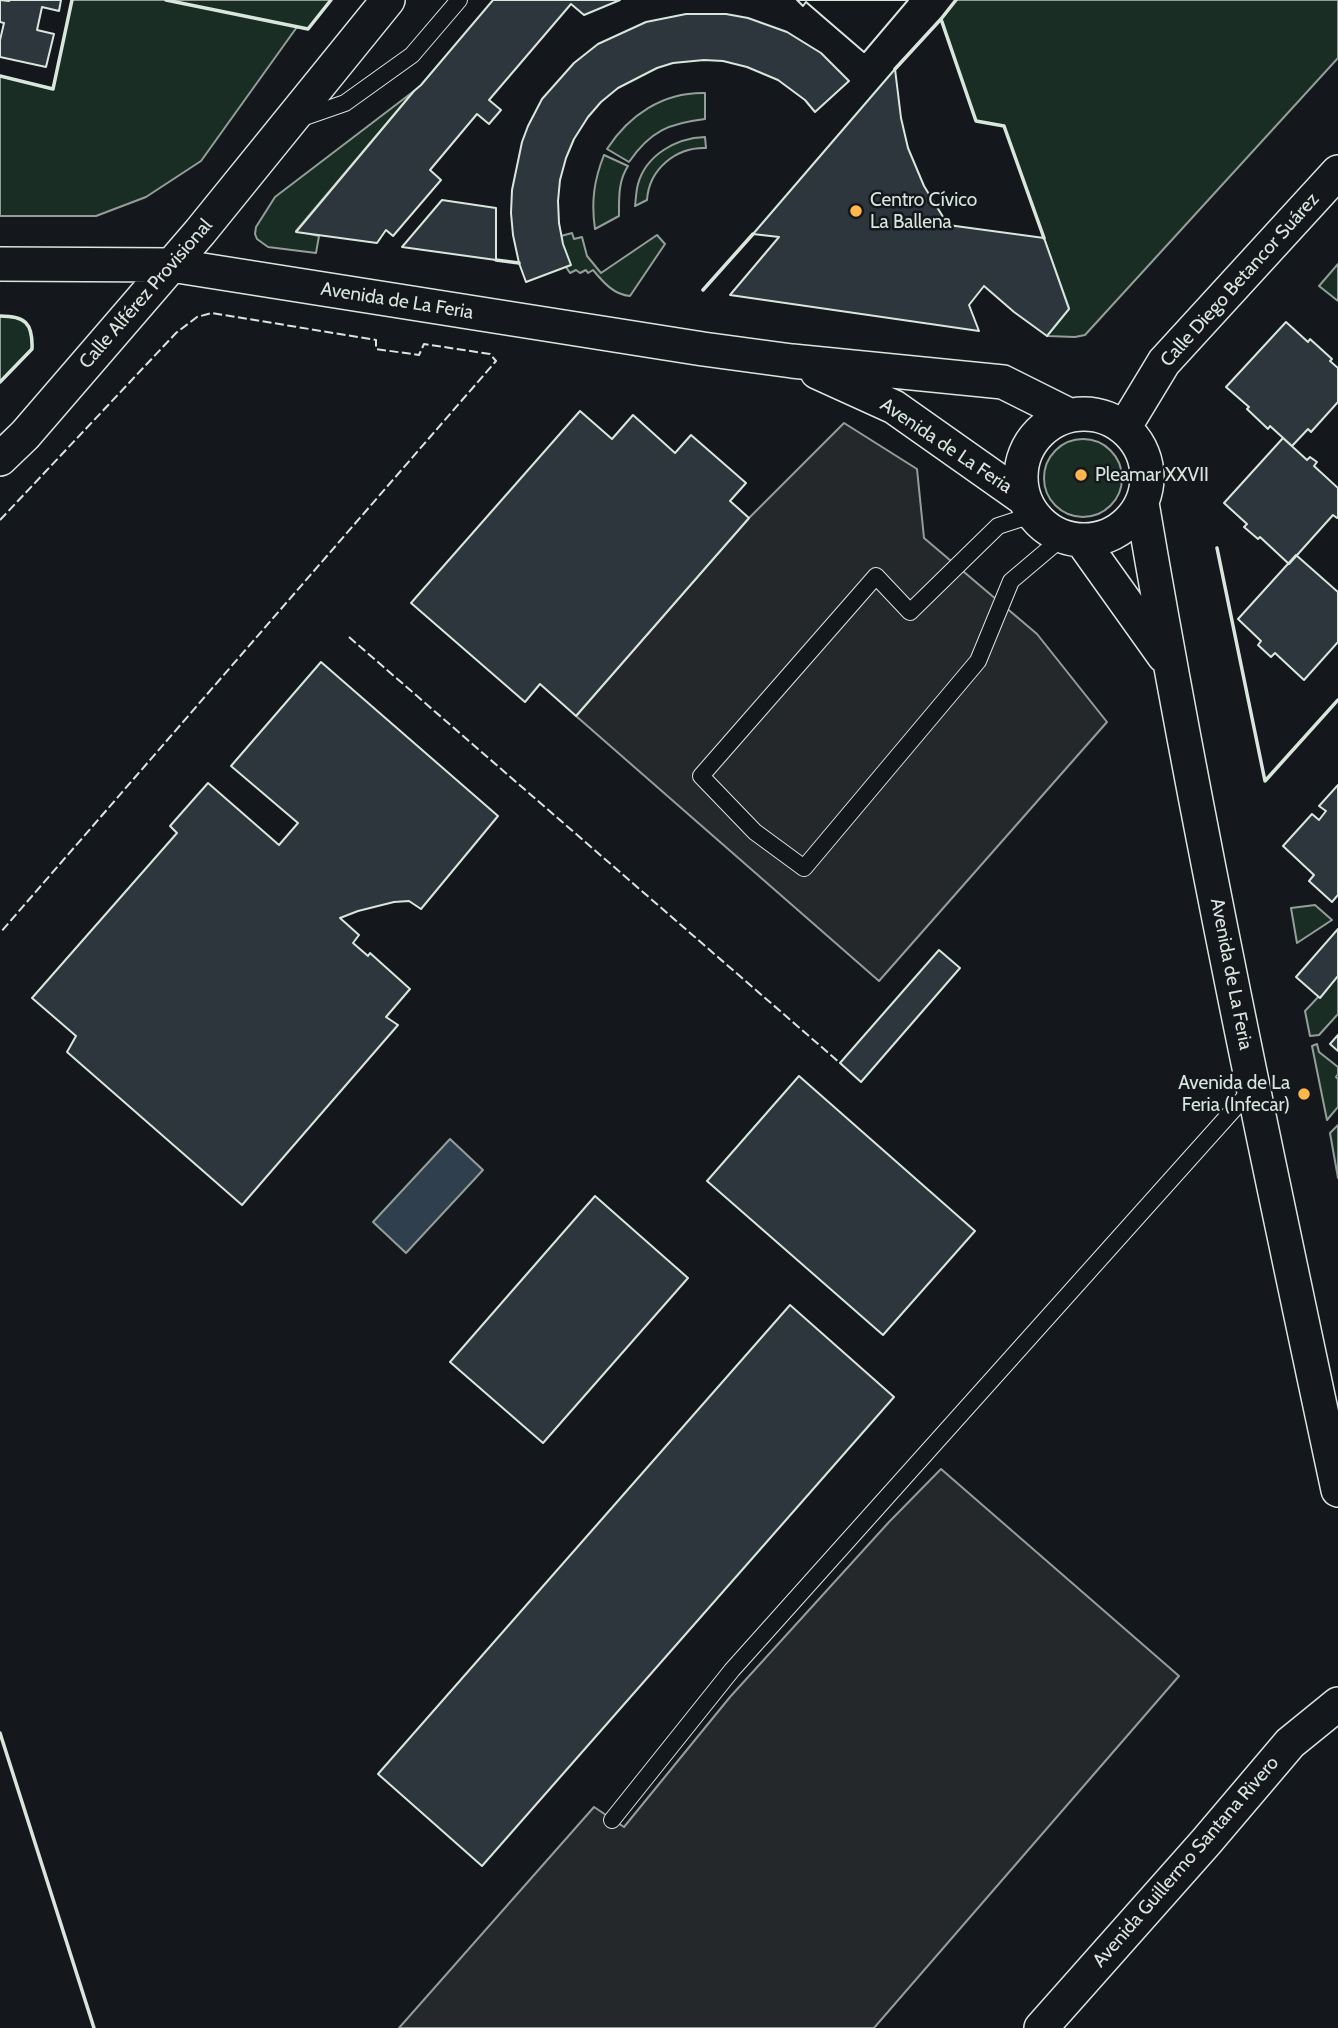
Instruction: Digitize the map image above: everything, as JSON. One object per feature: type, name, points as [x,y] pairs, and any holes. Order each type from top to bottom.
[{"type":"street","name":"Calle Alférez Provisional","points":[[0,459],[25,435],[200,232],[388,0]]},
{"type":"street","name":"Calle Diego Betancor Suárez","points":[[1124,428],[1164,362],[1338,172]]},
{"type":"street","name":"Avenida de La Feria","points":[[0,264],[171,265],[703,349],[792,361],[1003,382],[1069,415]]},
{"type":"street","name":"Avenida de La Feria","points":[[792,361],[894,407],[1028,506]]},
{"type":"street","points":[[1069,415],[1097,415],[1124,428],[1132,436],[1146,461],[1147,490],[1132,519],[1118,531],[1101,539],[1072,539],[1046,529],[1028,506],[1020,480],[1023,458],[1033,438],[1049,424],[1069,415]]},
{"type":"street","name":"Avenida de La Feria","points":[[1142,503],[1169,663],[1338,1490]]},
{"type":"street","name":"Avenida de La Feria","points":[[1072,539],[1169,663]]},
{"type":"street","points":[[1290,1743],[1338,1686]]},
{"type":"street","name":"Avenida Guillermo Santana Rivero","points":[[1041,2028],[1290,1743],[1338,1704]]},
{"type":"lane","points":[[287,124],[345,103],[412,55],[459,0]]},
{"type":"lane","points":[[1028,506],[998,526],[910,612],[876,576],[701,776],[755,832],[804,868],[978,661],[1011,581],[1072,539]]},
{"type":"lane","points":[[612,1820],[732,1670],[1254,1087]]},
{"type":"green space","points":[[72,0],[331,0],[308,29],[297,27],[201,161],[146,197],[96,216],[0,216],[0,76],[53,89]]},
{"type":"green space","points":[[956,0],[1338,0],[1338,58],[1085,335],[1047,336],[1069,308],[1004,126],[976,121],[941,19]]},
{"type":"green space","points":[[414,91],[296,231],[319,236],[316,253],[268,247],[257,239],[256,227],[275,197]]},
{"type":"green space","points":[[705,93],[705,119],[662,130],[645,143],[629,162],[607,149],[626,126],[648,108],[675,97]]},
{"type":"green space","points":[[705,137],[706,148],[684,151],[666,162],[653,179],[647,200],[635,206],[637,187],[642,174],[655,157],[683,141]]},
{"type":"green space","points":[[604,155],[628,166],[621,184],[619,216],[595,229],[594,191]]},
{"type":"green space","points":[[572,233],[574,239],[582,237],[587,256],[601,273],[657,235],[665,244],[630,296],[614,290],[593,270],[588,273],[586,270],[580,273],[576,270],[570,273],[566,267],[561,236]]},
{"type":"green space","points":[[1338,264],[1338,301],[1319,286]]},
{"type":"green space","points":[[0,316],[16,318],[26,323],[31,333],[32,349],[0,382]]},
{"type":"green space","points":[[1083,439],[1098,442],[1111,450],[1119,463],[1122,478],[1119,493],[1111,506],[1098,514],[1083,517],[1068,514],[1055,506],[1047,493],[1044,478],[1047,463],[1055,450],[1068,442]]},
{"type":"green space","points":[[1315,905],[1332,920],[1297,943],[1291,908]]},
{"type":"green space","points":[[1338,976],[1338,1014],[1319,1035],[1310,1036],[1305,1011]]},
{"type":"green space","points":[[1317,1044],[1319,1052],[1338,1067],[1338,1107],[1327,1120],[1312,1046]]},
{"type":"green space","points":[[1338,1125],[1338,1178],[1330,1133]]},
{"type":"shaded area","points":[[844,423],[917,469],[924,538],[1037,634],[1107,722],[879,981],[576,716],[749,518]]},
{"type":"shaded area","points":[[941,1469],[1179,1676],[874,2028],[399,2028],[594,1807],[624,1827],[730,1697],[889,1522]]},
{"type":"water","points":[[450,1139],[483,1170],[406,1253],[373,1222]]},
{"type":"building","points":[[0,0],[61,0],[59,11],[42,7],[37,30],[54,34],[46,67],[0,57],[4,23],[0,22]]},
{"type":"building","points":[[493,0],[620,0],[584,15],[571,4],[489,100],[501,110],[489,124],[477,114],[430,170],[441,180],[393,236],[386,230],[377,243],[296,232],[414,91]]},
{"type":"building","points":[[797,0],[908,0],[864,52],[806,2],[803,6]]},
{"type":"building","points":[[797,0],[908,0],[864,52],[806,2],[803,6]]},
{"type":"building","points":[[686,14],[726,14],[748,18],[787,32],[821,53],[849,81],[815,112],[805,100],[778,80],[747,67],[723,61],[673,63],[618,88],[588,117],[574,139],[560,180],[559,223],[571,265],[526,282],[513,235],[512,190],[522,142],[542,99],[574,63],[598,44],[646,22]]},
{"type":"building","name":"Centro Cívico La Ballena","points":[[895,69],[908,148],[924,186],[948,225],[1044,238],[1069,309],[1047,336],[984,286],[969,305],[979,331],[730,295],[779,237],[753,234]]},
{"type":"building","points":[[442,200],[496,208],[496,260],[402,247]]},
{"type":"building","points":[[1286,322],[1308,342],[1310,339],[1338,368],[1338,402],[1311,432],[1308,429],[1292,446],[1270,426],[1268,429],[1247,409],[1249,407],[1226,387]]},
{"type":"building","points":[[580,411],[612,439],[633,415],[675,453],[691,435],[746,483],[730,501],[749,518],[576,716],[540,684],[525,702],[411,603]]},
{"type":"building","points":[[1283,438],[1307,460],[1310,457],[1317,462],[1314,466],[1338,488],[1338,517],[1333,515],[1289,564],[1260,537],[1258,539],[1244,527],[1247,524],[1224,503]]},
{"type":"building","points":[[1296,555],[1338,592],[1338,642],[1304,680],[1275,653],[1271,657],[1258,645],[1261,641],[1238,619]]},
{"type":"building","points":[[321,662],[498,816],[421,909],[409,901],[394,902],[340,918],[359,935],[353,943],[368,956],[370,953],[410,989],[386,1017],[398,1025],[242,1205],[67,1052],[76,1036],[32,998],[177,833],[170,826],[208,783],[279,845],[298,823],[231,766]]},
{"type":"building","points":[[1338,785],[1338,895],[1332,902],[1309,881],[1314,875],[1283,846],[1312,814],[1319,820],[1326,811],[1319,806]]},
{"type":"building","points":[[1338,929],[1338,976],[1320,998],[1296,977]]},
{"type":"building","points":[[939,950],[960,968],[861,1082],[840,1063]]},
{"type":"building","points":[[1338,1035],[1338,1051],[1330,1044]]},
{"type":"building","points":[[799,1076],[975,1231],[883,1335],[707,1181]]},
{"type":"building","points":[[595,1196],[688,1278],[543,1443],[450,1362]]},
{"type":"building","points":[[790,1305],[894,1397],[482,1866],[378,1774]]},
{"type":"fence","points":[[0,520],[176,333],[197,317],[212,313],[376,340],[376,349],[419,355],[424,344],[490,354],[496,361],[0,933]]},
{"type":"fence","points":[[349,637],[840,1063]]},
{"type":"wall","points":[[0,76],[53,89],[72,0]]},
{"type":"wall","points":[[166,0],[308,29],[331,0]]},
{"type":"wall","points":[[956,0],[941,19],[976,121],[1004,126],[1044,238]]},
{"type":"wall","points":[[895,69],[941,19]]},
{"type":"wall","points":[[703,290],[753,234]]},
{"type":"wall","points":[[496,260],[519,263]]},
{"type":"wall","points":[[0,316],[16,318],[26,323],[31,333],[32,349],[0,382]]},
{"type":"wall","points":[[1217,548],[1265,781],[1338,700]]},
{"type":"wall","points":[[0,1733],[94,2028]]},
{"type":"place","name":"Centro Cívico La Ballena","points":[[856,211]]},
{"type":"place","name":"Pleamar XXVII","points":[[1081,475]]},
{"type":"place","name":"Avenida de La Feria (Infecar)","points":[[1304,1094]]}]
